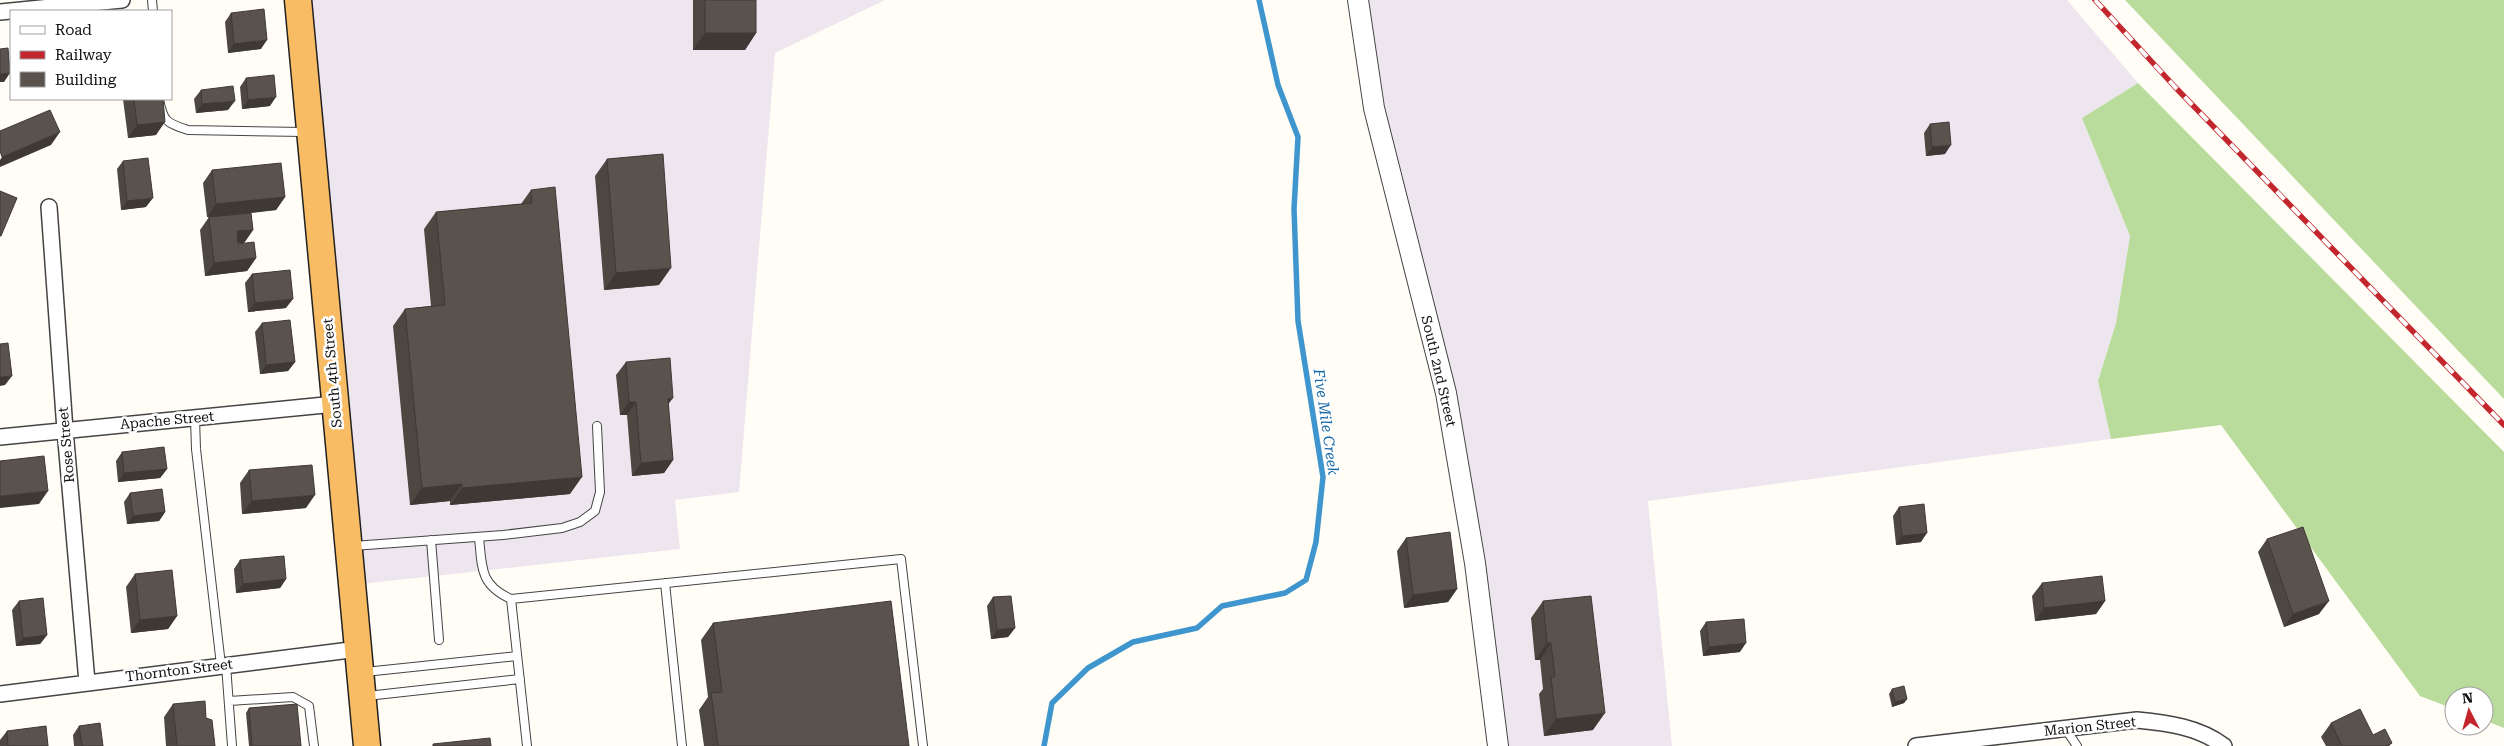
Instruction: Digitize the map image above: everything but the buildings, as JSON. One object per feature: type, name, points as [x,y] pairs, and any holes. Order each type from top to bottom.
[{"type":"highway","name":"South 4th Street","points":[[298,0],[366,746]]},
{"type":"street","points":[[20,10],[122,0]]},
{"type":"street","name":"South 2nd Street","points":[[1358,0],[1374,108],[1446,394],[1475,563],[1498,746]]},
{"type":"street","name":"Rose Street","points":[[48,207],[87,682]]},
{"type":"street","name":"Apache Street","points":[[0,437],[335,404]]},
{"type":"street","name":"Thornton Street","points":[[0,694],[224,665],[360,672]]},
{"type":"street","name":"Marion Street","points":[[1916,746],[1993,742],[2065,728],[2137,720],[2174,724],[2209,735],[2224,746]]},
{"type":"lane","points":[[159,100],[162,116],[171,124],[188,130],[310,132]]},
{"type":"lane","points":[[195,418],[196,449],[229,702],[232,746]]},
{"type":"lane","points":[[348,547],[562,528],[580,522],[595,511],[600,492],[597,426]]},
{"type":"lane","points":[[479,536],[486,580],[496,592],[511,599],[901,559],[923,746]]},
{"type":"lane","points":[[431,540],[439,640]]},
{"type":"lane","points":[[665,583],[682,746]]},
{"type":"lane","points":[[511,599],[527,746]]},
{"type":"lane","points":[[360,672],[517,656]]},
{"type":"lane","points":[[360,672],[520,679]]},
{"type":"lane","points":[[229,702],[293,697],[309,706],[314,746]]},
{"type":"lane","points":[[2065,728],[2077,746]]},
{"type":"shaded area","points":[[298,0],[885,0],[775,53],[739,492],[675,500],[680,549],[352,585]]},
{"type":"shaded area","points":[[1358,0],[2067,0],[2138,83],[2082,118],[2130,236],[2116,323],[2098,381],[2111,439],[1648,501],[1672,746],[1498,746],[1475,563]]},
{"type":"green space","points":[[2125,0],[2504,0],[2504,399]]},
{"type":"green space","points":[[2138,83],[2504,452],[2504,728],[2494,724],[2494,686],[2444,686],[2444,705],[2420,696],[2221,425],[2111,439],[2098,381],[2116,323],[2130,236],[2082,118]]},
{"type":"waterway","name":"Five Mile Creek","points":[[1044,746],[1052,703],[1088,668],[1133,642],[1197,628],[1222,606],[1285,593],[1306,580],[1316,542],[1323,477],[1298,321],[1294,209],[1298,137],[1278,85],[1259,0]]},
{"type":"railway","points":[[2095,0],[2175,87],[2504,425]]}]
